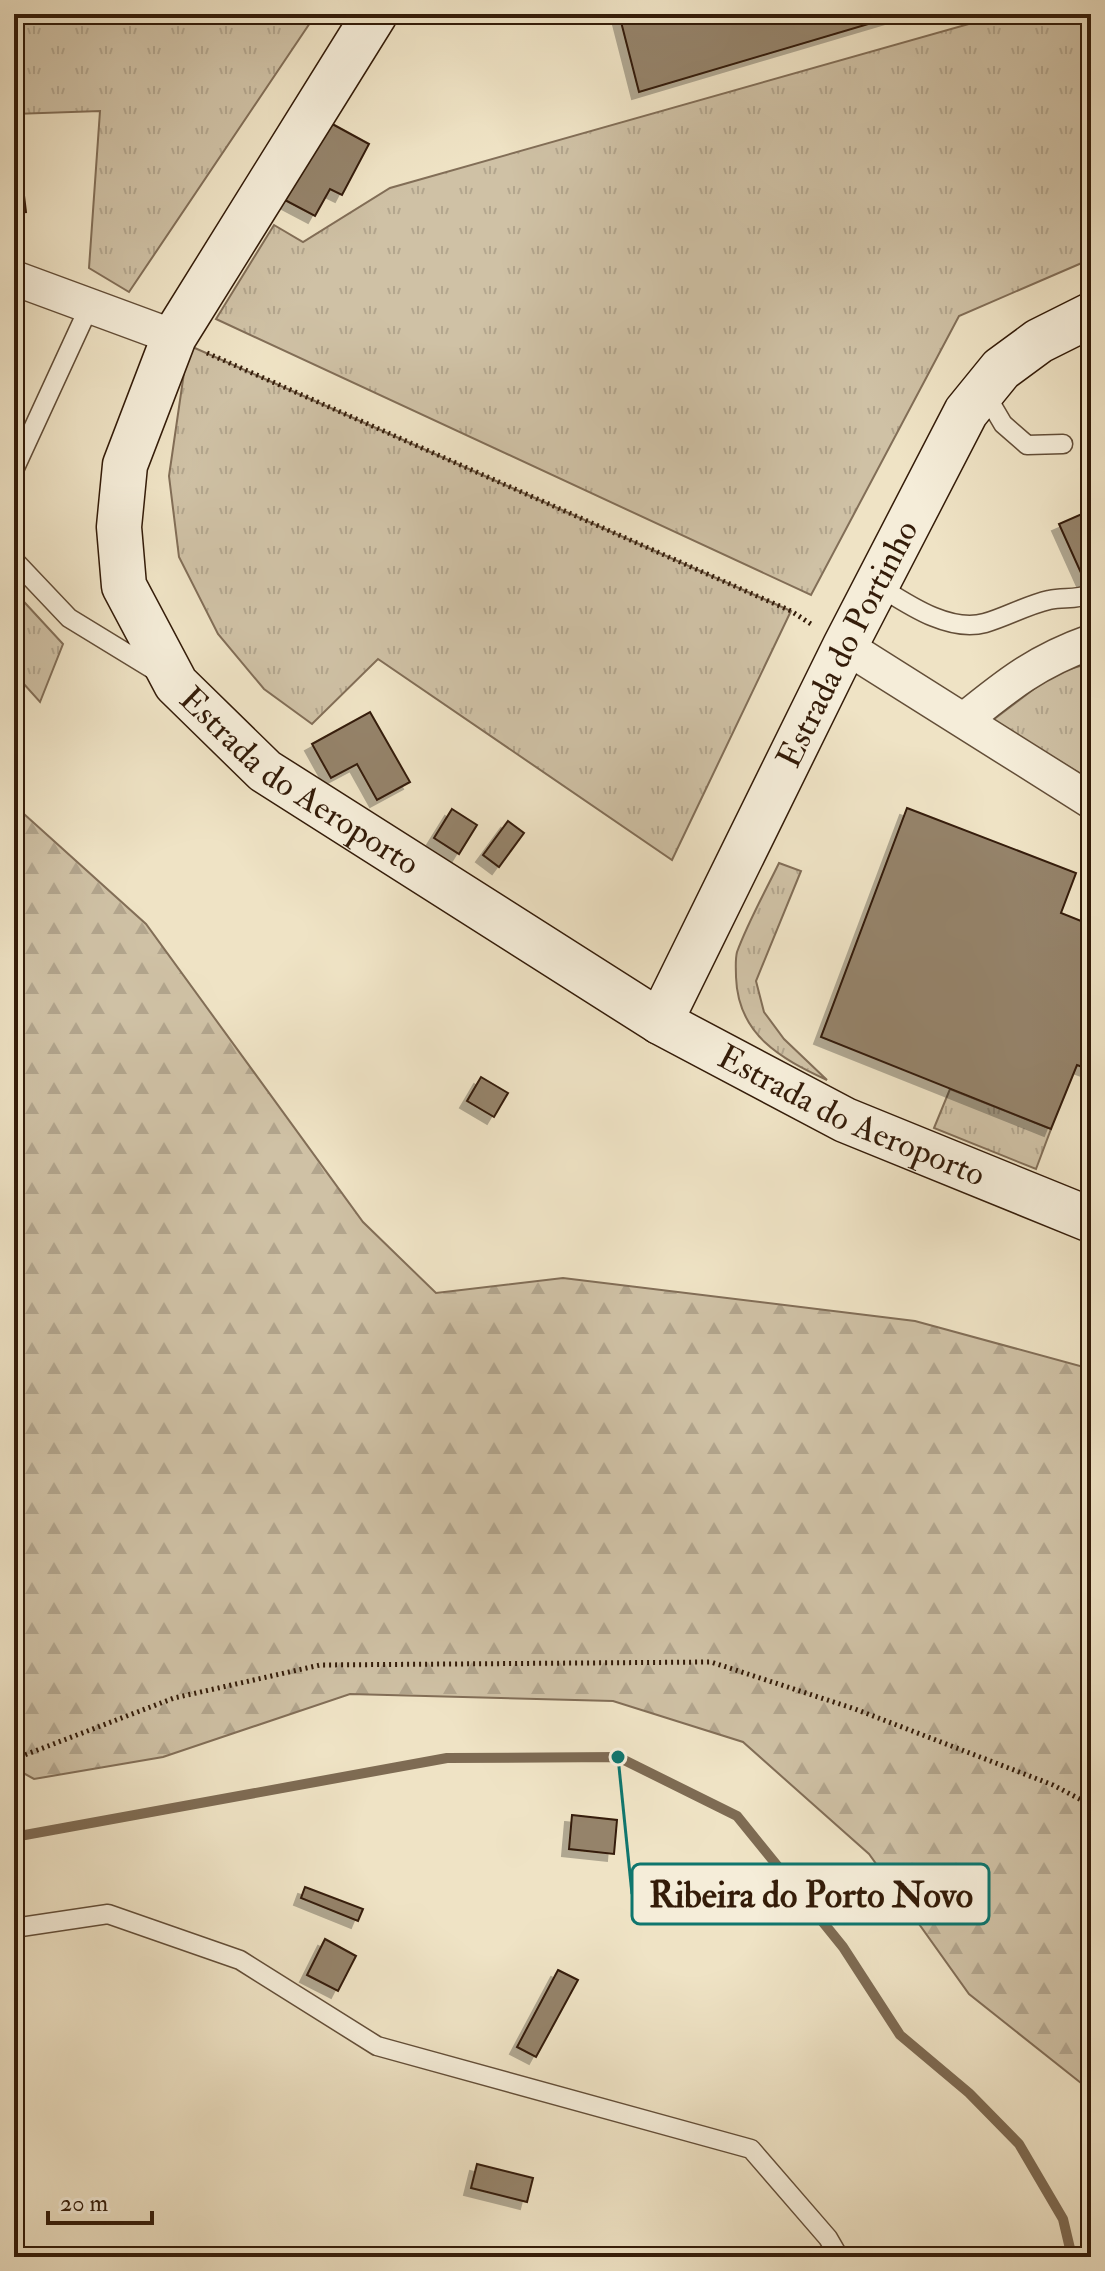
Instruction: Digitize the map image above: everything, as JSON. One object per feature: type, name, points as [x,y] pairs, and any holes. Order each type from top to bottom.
[{"type":"main road","name":"Estrada do Aeroporto","points":[[375,14],[174,337],[125,465],[119,527],[124,586],[176,684],[265,771],[660,1022],[845,1120],[1091,1220]]},
{"type":"main road","name":"Estrada do Portinho","points":[[660,1022],[845,646],[966,412],[1001,369],[1039,341],[1091,315]]},
{"type":"street","points":[[14,278],[174,337]]},
{"type":"street","points":[[964,720],[1018,676],[1058,654],[1091,642]]},
{"type":"street","points":[[845,646],[1091,801]]},
{"type":"lane","points":[[14,470],[90,305]]},
{"type":"lane","points":[[983,390],[1003,424],[1027,445],[1063,444]]},
{"type":"lane","points":[[14,560],[69,618],[176,684]]},
{"type":"lane","points":[[877,585],[941,619],[959,624],[981,624],[1049,600],[1075,600],[1091,594]]},
{"type":"lane","points":[[14,1928],[108,1914],[240,1960],[377,2046],[751,2149],[828,2238],[839,2257]]},
{"type":"path","points":[[174,337],[791,611],[845,646]]},
{"type":"path","points":[[14,1759],[174,1698],[320,1665],[711,1662],[855,1709],[1053,1785],[1091,1805]]},
{"type":"green space","points":[[14,14],[316,14],[129,292],[89,268],[100,111],[14,114]]},
{"type":"green space","points":[[1004,14],[1091,14],[1091,259],[959,316],[811,595],[216,319],[274,225],[303,242],[390,188]]},
{"type":"green space","points":[[188,345],[791,611],[672,860],[378,659],[312,724],[264,689],[218,634],[179,557],[169,476]]},
{"type":"green space","points":[[14,591],[63,644],[40,702],[14,673]]},
{"type":"green space","points":[[1091,663],[1091,780],[1011,732],[989,723],[1055,673]]},
{"type":"green space","points":[[14,805],[146,924],[363,1222],[436,1293],[563,1278],[915,1321],[1091,1369],[1091,2091],[969,1994],[869,1854],[743,1742],[613,1701],[350,1694],[163,1757],[34,1779],[14,1768]]},
{"type":"green space","points":[[779,863],[801,871],[756,981],[764,1012],[784,1039],[827,1080],[793,1063],[765,1042],[744,1014],[739,997],[737,952]]},
{"type":"green space","points":[[950,1089],[1051,1129],[1036,1169],[934,1128]]},
{"type":"building","points":[[619,14],[902,14],[639,92]]},
{"type":"building","points":[[325,120],[369,144],[342,195],[330,189],[315,216],[283,199]]},
{"type":"building","points":[[14,130],[26,212],[14,213]]},
{"type":"building","points":[[1091,510],[1091,582],[1086,584],[1059,524]]},
{"type":"building","points":[[370,712],[410,782],[377,800],[357,764],[331,778],[312,744]]},
{"type":"building","points":[[907,808],[1076,873],[1061,913],[1091,925],[1091,959],[1086,971],[1091,973],[1091,1070],[1077,1065],[1051,1129],[821,1037]]},
{"type":"building","points":[[452,809],[477,825],[459,854],[434,838]]},
{"type":"building","points":[[508,821],[524,833],[499,867],[483,855]]},
{"type":"building","points":[[481,1077],[508,1093],[494,1117],[467,1101]]},
{"type":"building","points":[[572,1815],[617,1820],[614,1854],[569,1849]]},
{"type":"building","points":[[305,1887],[363,1909],[358,1921],[301,1898]]},
{"type":"building","points":[[325,1939],[356,1956],[338,1991],[307,1975]]},
{"type":"building","points":[[558,1970],[578,1980],[536,2057],[517,2047]]},
{"type":"building","points":[[477,2164],[533,2178],[527,2202],[471,2188]]},
{"type":"waterway","points":[[14,1837],[447,1758],[618,1757],[737,1816],[843,1947],[900,2035],[969,2093],[1019,2144],[1063,2219],[1072,2257]]},
{"type":"place","name":"Ribeira do Porto Novo","points":[[618,1757]]}]
